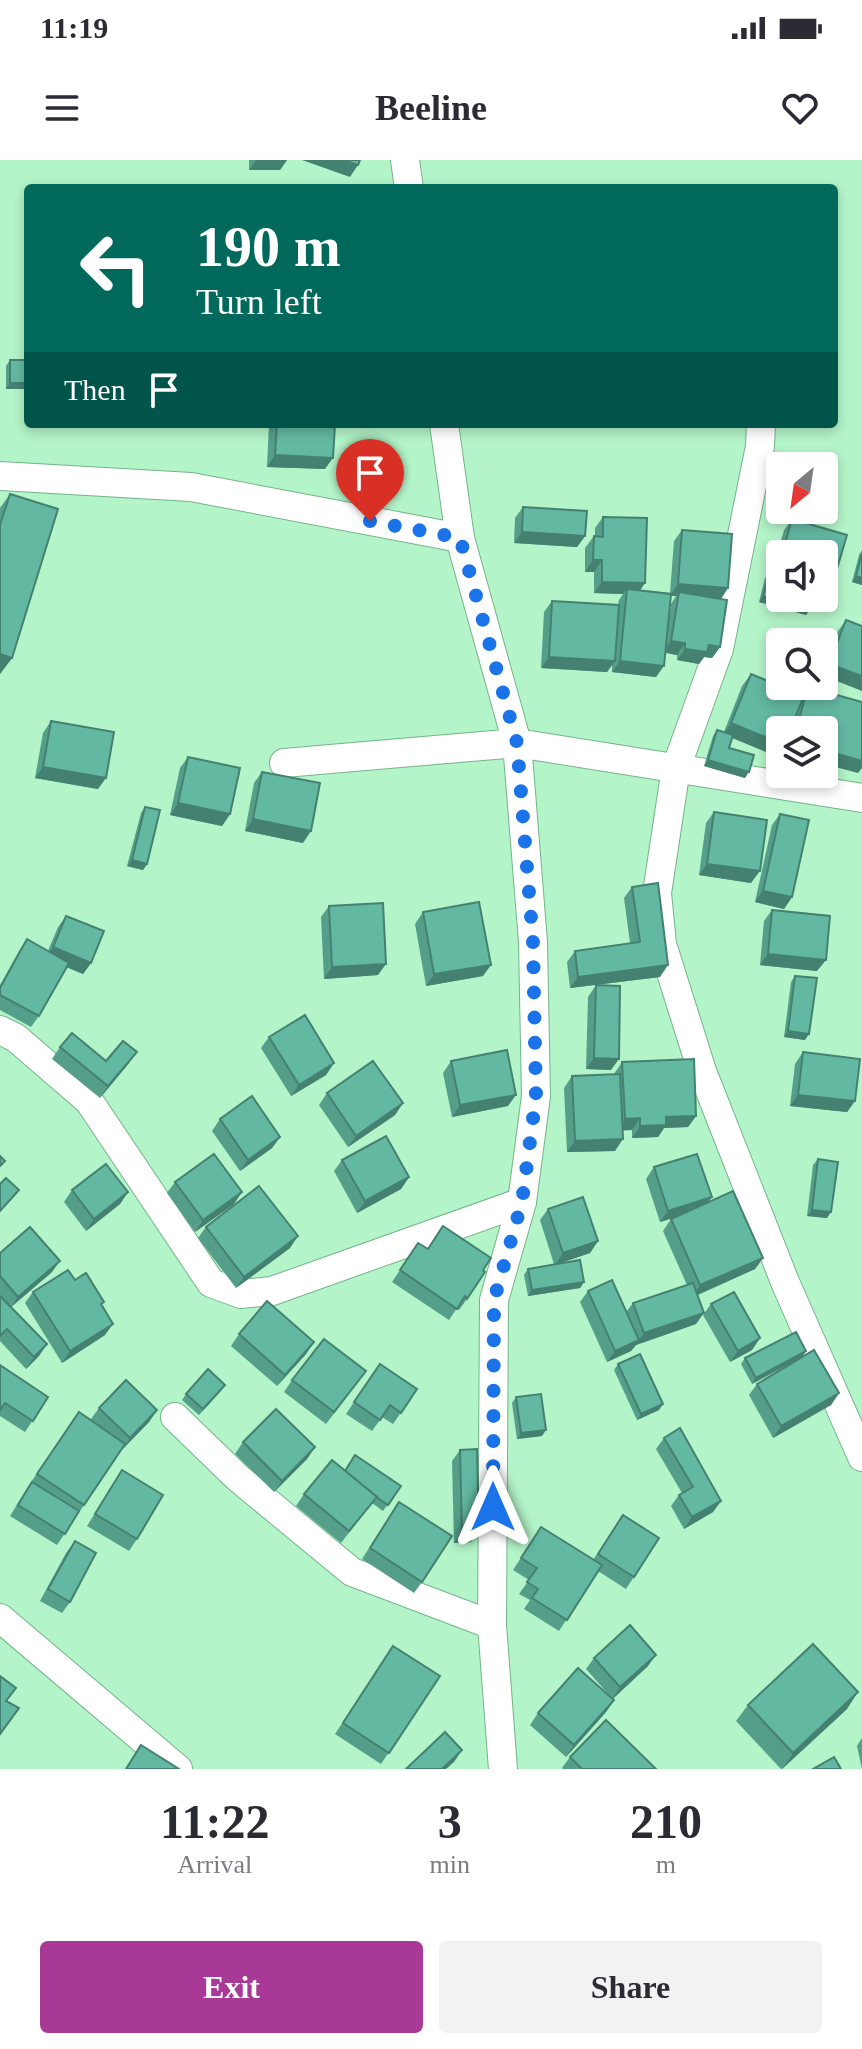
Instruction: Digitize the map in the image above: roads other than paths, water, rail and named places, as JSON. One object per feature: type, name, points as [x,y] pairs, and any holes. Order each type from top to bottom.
[{"type":"street","points":[[405,160],[408,184]]},
{"type":"street","points":[[445,428],[460,538],[517,743],[533,942],[536,1096],[522,1202],[494,1300],[492,1625],[503,1769]]},
{"type":"street","points":[[761,428],[760,446],[719,649],[676,768],[657,893],[662,944],[702,1071],[785,1282],[862,1457]]},
{"type":"street","points":[[0,476],[191,487],[460,538]]},
{"type":"street","points":[[284,763],[517,743],[862,798]]},
{"type":"street","points":[[0,1030],[16,1038],[89,1101],[211,1283],[241,1294],[272,1291],[522,1202]]},
{"type":"street","points":[[175,1417],[238,1478],[352,1572],[492,1625]]},
{"type":"street","points":[[0,1618],[178,1769]]}]
